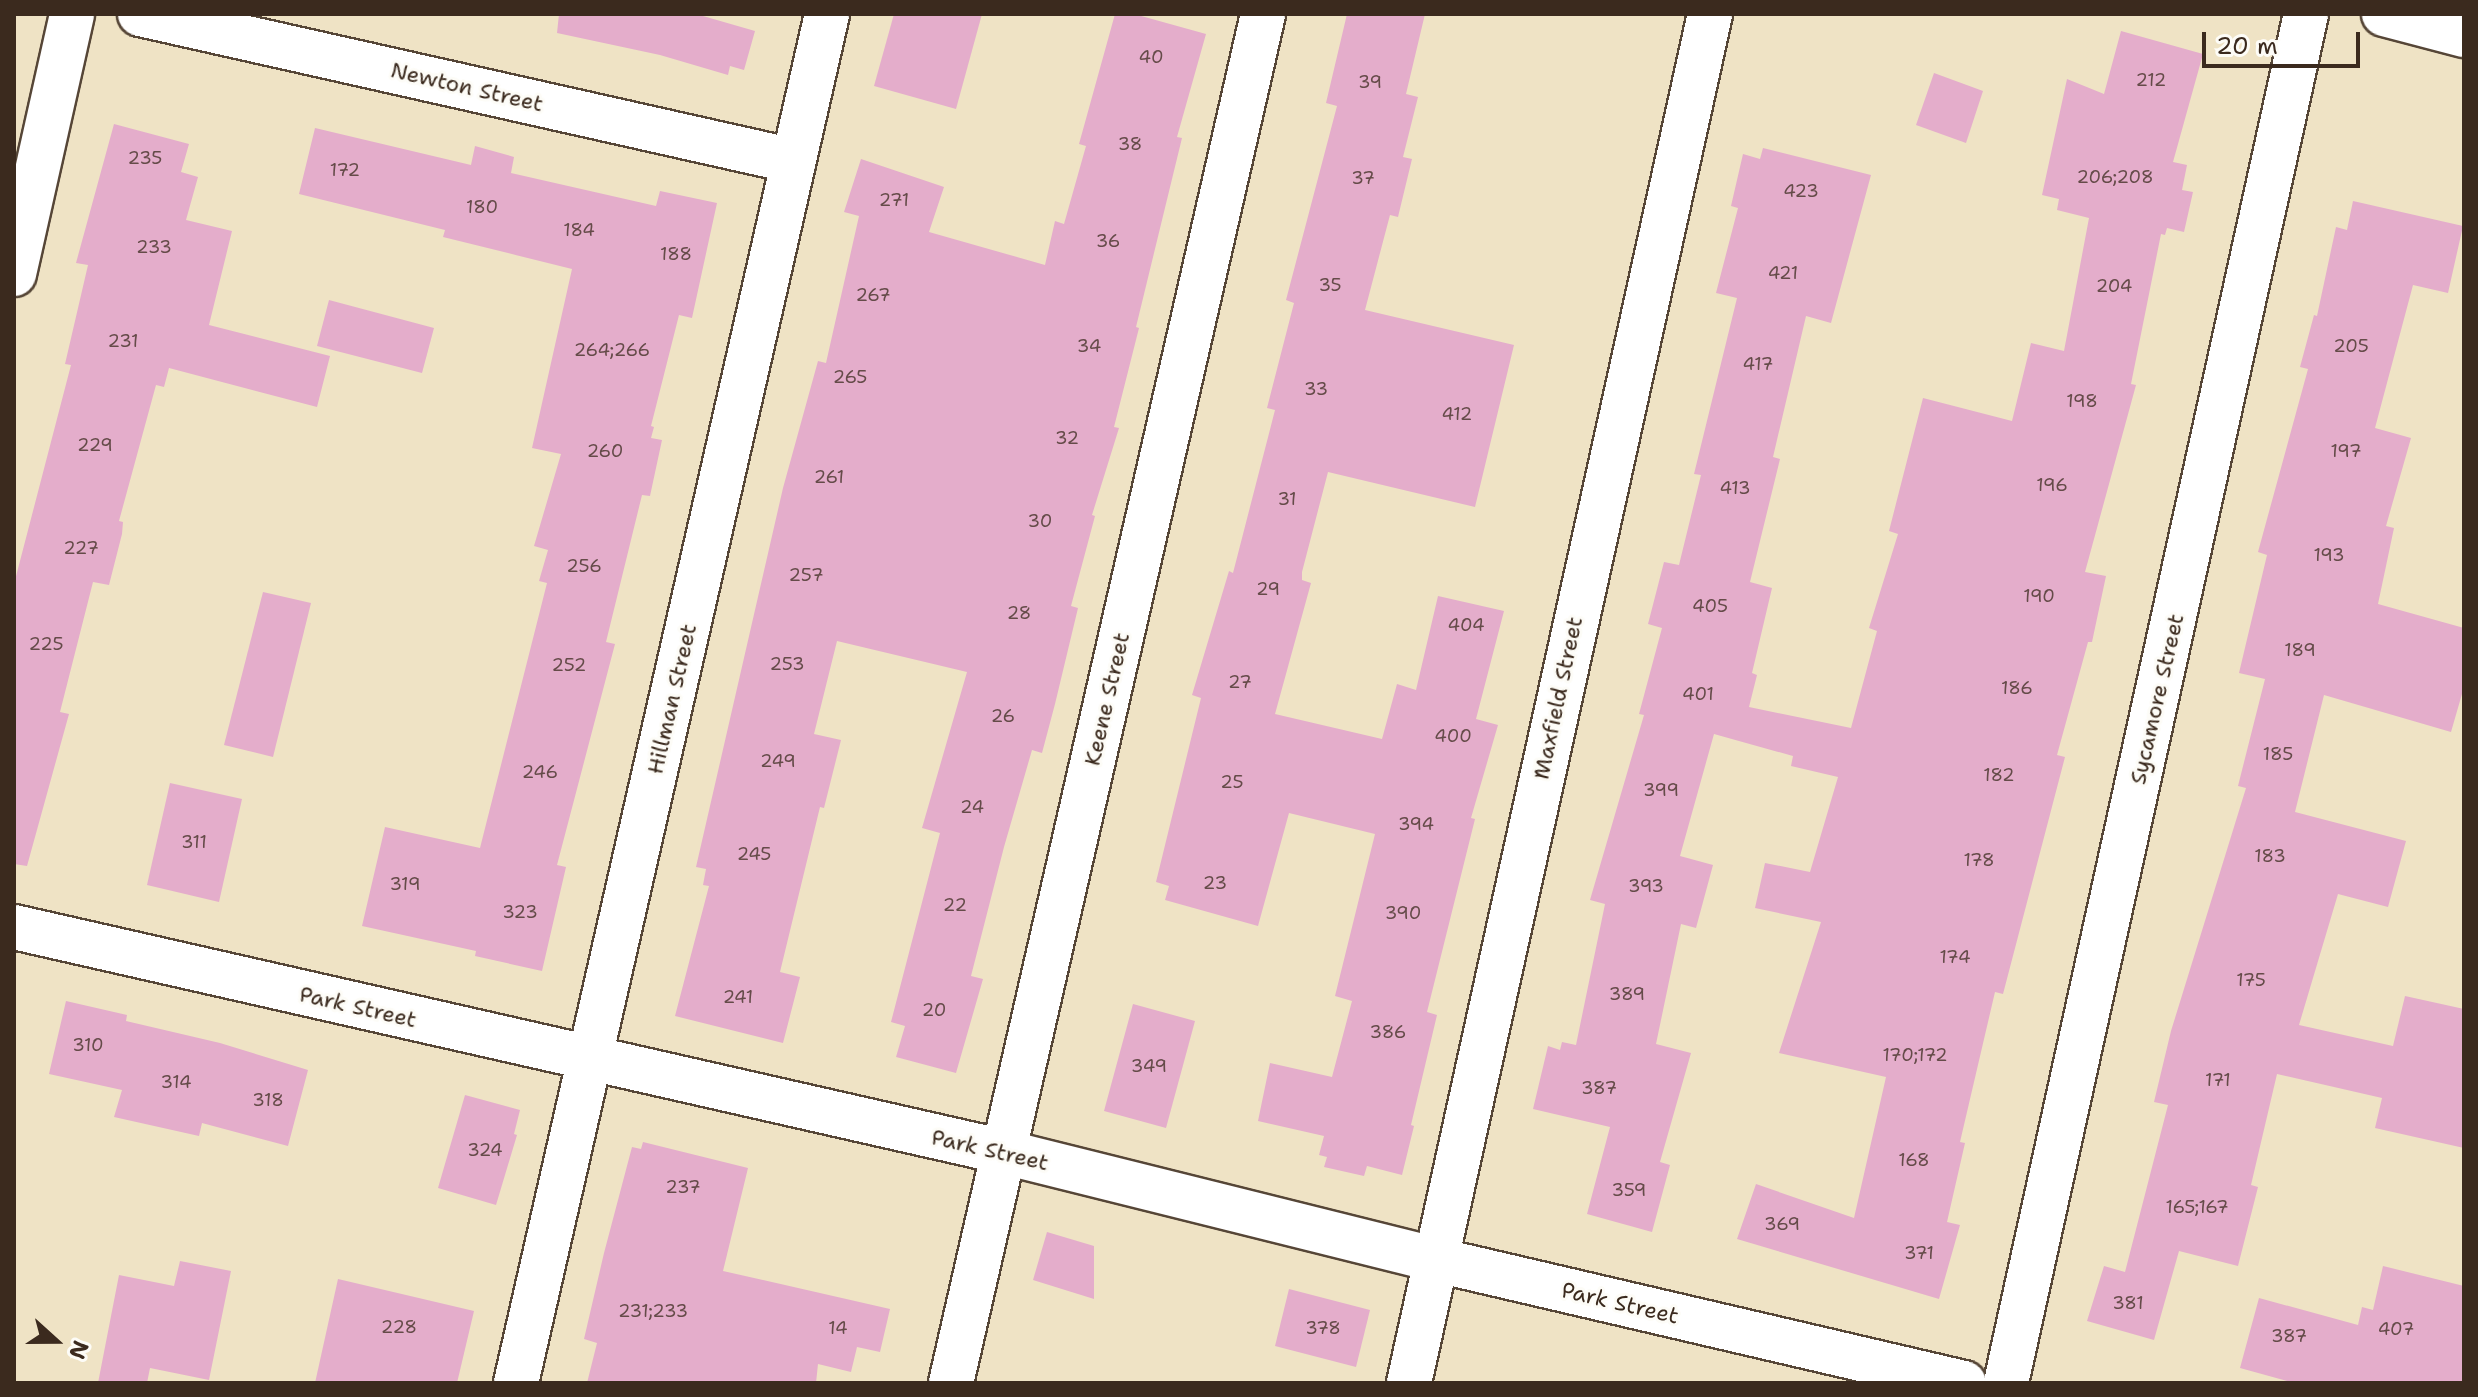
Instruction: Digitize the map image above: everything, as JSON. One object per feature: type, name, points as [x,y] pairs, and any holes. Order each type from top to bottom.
[{"type":"street","points":[[14,274],[72,14]]},
{"type":"street","name":"Newton Street","points":[[140,14],[794,161]]},
{"type":"street","name":"Hillman Street","points":[[516,1383],[827,14]]},
{"type":"street","name":"Keene Street","points":[[951,1383],[1263,14]]},
{"type":"street","name":"Maxfield Street","points":[[1409,1383],[1710,14]]},
{"type":"street","name":"Sycamore Street","points":[[2006,1383],[2306,14]]},
{"type":"street","points":[[2384,14],[2464,35]]},
{"type":"street","name":"Park Street","points":[[14,927],[1004,1152],[1437,1260],[1964,1383]]},
{"type":"building","points":[[559,14],[696,14],[755,31],[744,70],[730,66],[728,75],[660,55],[557,33]]},
{"type":"building","points":[[894,14],[982,14],[956,109],[874,86]]},
{"type":"building","points":[[1115,14],[1134,14],[1206,34],[1177,137],[1182,138],[1114,427],[1119,428],[1092,515],[1095,516],[1071,606],[1078,608],[1055,704],[1042,753],[1032,750],[1004,847],[971,976],[983,979],[956,1073],[896,1057],[905,1026],[891,1022],[940,833],[922,828],[967,672],[837,641],[814,734],[841,740],[824,808],[820,807],[780,972],[800,977],[783,1043],[675,1016],[709,886],[703,885],[706,869],[696,867],[783,488],[818,361],[826,363],[859,216],[844,212],[861,159],[944,187],[929,232],[1045,265],[1055,221],[1064,224],[1086,146],[1079,144]]},
{"type":"building","points":[[1347,14],[1425,14],[1406,94],[1418,97],[1403,157],[1412,159],[1398,217],[1390,215],[1365,310],[1514,345],[1475,507],[1328,472],[1302,572],[1302,580],[1311,583],[1275,714],[1382,739],[1397,684],[1416,690],[1438,596],[1504,611],[1476,719],[1498,725],[1471,818],[1475,819],[1427,1012],[1437,1015],[1402,1175],[1367,1166],[1364,1176],[1324,1167],[1327,1157],[1319,1155],[1324,1136],[1258,1121],[1270,1063],[1332,1077],[1352,1001],[1335,996],[1375,834],[1289,813],[1258,926],[1165,900],[1169,886],[1156,882],[1201,698],[1192,695],[1229,571],[1233,573],[1275,410],[1267,408],[1294,303],[1286,300],[1337,106],[1326,103]]},
{"type":"building","points":[[2121,31],[2203,54],[2173,162],[2187,165],[2182,190],[2193,192],[2184,232],[2167,228],[2165,235],[2161,234],[2131,384],[2136,385],[2085,572],[2106,576],[2092,642],[2088,642],[2057,755],[2065,757],[2003,994],[1995,992],[1960,1142],[1965,1143],[1947,1222],[1960,1225],[1939,1299],[1737,1239],[1756,1184],[1854,1218],[1886,1077],[1779,1053],[1821,922],[1755,908],[1765,863],[1810,872],[1838,777],[1791,766],[1793,756],[1714,734],[1680,856],[1713,865],[1696,928],[1681,924],[1656,1044],[1691,1053],[1660,1162],[1670,1165],[1652,1232],[1587,1214],[1610,1127],[1533,1109],[1548,1046],[1560,1050],[1562,1042],[1576,1045],[1605,904],[1590,900],[1644,715],[1639,714],[1662,628],[1648,624],[1664,562],[1679,565],[1701,475],[1694,474],[1737,298],[1716,293],[1738,208],[1731,206],[1743,154],[1760,159],[1763,148],[1871,175],[1831,323],[1806,316],[1773,457],[1780,459],[1750,582],[1772,588],[1752,673],[1757,675],[1749,707],[1851,728],[1877,631],[1869,628],[1898,534],[1889,531],[1923,398],[2012,421],[2031,343],[2064,351],[2089,218],[2057,210],[2059,199],[2042,195],[2067,79],[2104,94]]},
{"type":"building","points":[[1934,73],[1983,91],[1966,143],[1916,125]]},
{"type":"building","points":[[114,124],[189,144],[181,172],[198,177],[186,220],[232,231],[209,325],[330,356],[317,407],[169,368],[164,387],[156,385],[119,521],[123,522],[122,534],[109,585],[93,582],[60,712],[69,714],[27,866],[14,864],[14,584],[71,365],[65,364],[88,265],[76,263]]},
{"type":"building","points":[[315,128],[471,165],[475,146],[514,157],[511,173],[656,206],[660,191],[717,203],[692,318],[679,315],[651,426],[654,427],[651,438],[662,440],[650,496],[642,495],[606,642],[615,644],[557,865],[566,867],[542,971],[475,956],[476,951],[362,926],[385,827],[480,848],[547,583],[539,581],[548,550],[534,546],[561,454],[532,448],[572,269],[443,237],[445,230],[299,194]]},
{"type":"building","points":[[2353,201],[2463,226],[2448,293],[2413,285],[2375,428],[2411,438],[2386,526],[2394,528],[2378,604],[2464,628],[2464,687],[2451,732],[2324,695],[2295,812],[2406,841],[2388,907],[2338,894],[2299,1025],[2393,1046],[2405,996],[2464,1009],[2464,1148],[2375,1128],[2382,1098],[2277,1074],[2251,1185],[2258,1187],[2238,1266],[2179,1251],[2154,1340],[2087,1321],[2104,1266],[2125,1272],[2168,1105],[2154,1102],[2171,1031],[2246,788],[2238,786],[2265,679],[2239,673],[2267,555],[2258,552],[2308,369],[2300,367],[2314,315],[2317,316],[2336,227],[2347,230]]},
{"type":"building","points":[[329,300],[434,328],[422,373],[317,346]]},
{"type":"building","points":[[263,592],[311,603],[273,757],[224,745]]},
{"type":"building","points":[[170,783],[242,799],[219,902],[147,885]]},
{"type":"building","points":[[66,1001],[127,1015],[126,1021],[220,1043],[308,1070],[288,1146],[202,1123],[199,1136],[114,1117],[122,1090],[49,1074]]},
{"type":"building","points":[[1133,1004],[1195,1021],[1166,1128],[1104,1111]]},
{"type":"building","points":[[465,1095],[520,1110],[514,1134],[517,1135],[496,1205],[438,1188]]},
{"type":"building","points":[[643,1142],[748,1168],[723,1271],[890,1309],[880,1352],[857,1347],[851,1372],[818,1364],[816,1383],[587,1383],[597,1343],[584,1339],[632,1147],[641,1149]]},
{"type":"building","points":[[1047,1232],[1094,1246],[1094,1299],[1033,1280]]},
{"type":"building","points":[[180,1261],[231,1271],[209,1380],[150,1368],[147,1383],[98,1383],[119,1275],[174,1286]]},
{"type":"building","points":[[2383,1266],[2464,1286],[2464,1383],[2294,1383],[2240,1368],[2259,1298],[2358,1325],[2362,1307],[2373,1310]]},
{"type":"building","points":[[338,1279],[474,1311],[457,1383],[315,1383]]},
{"type":"building","points":[[1289,1289],[1370,1310],[1356,1367],[1275,1346]]}]
